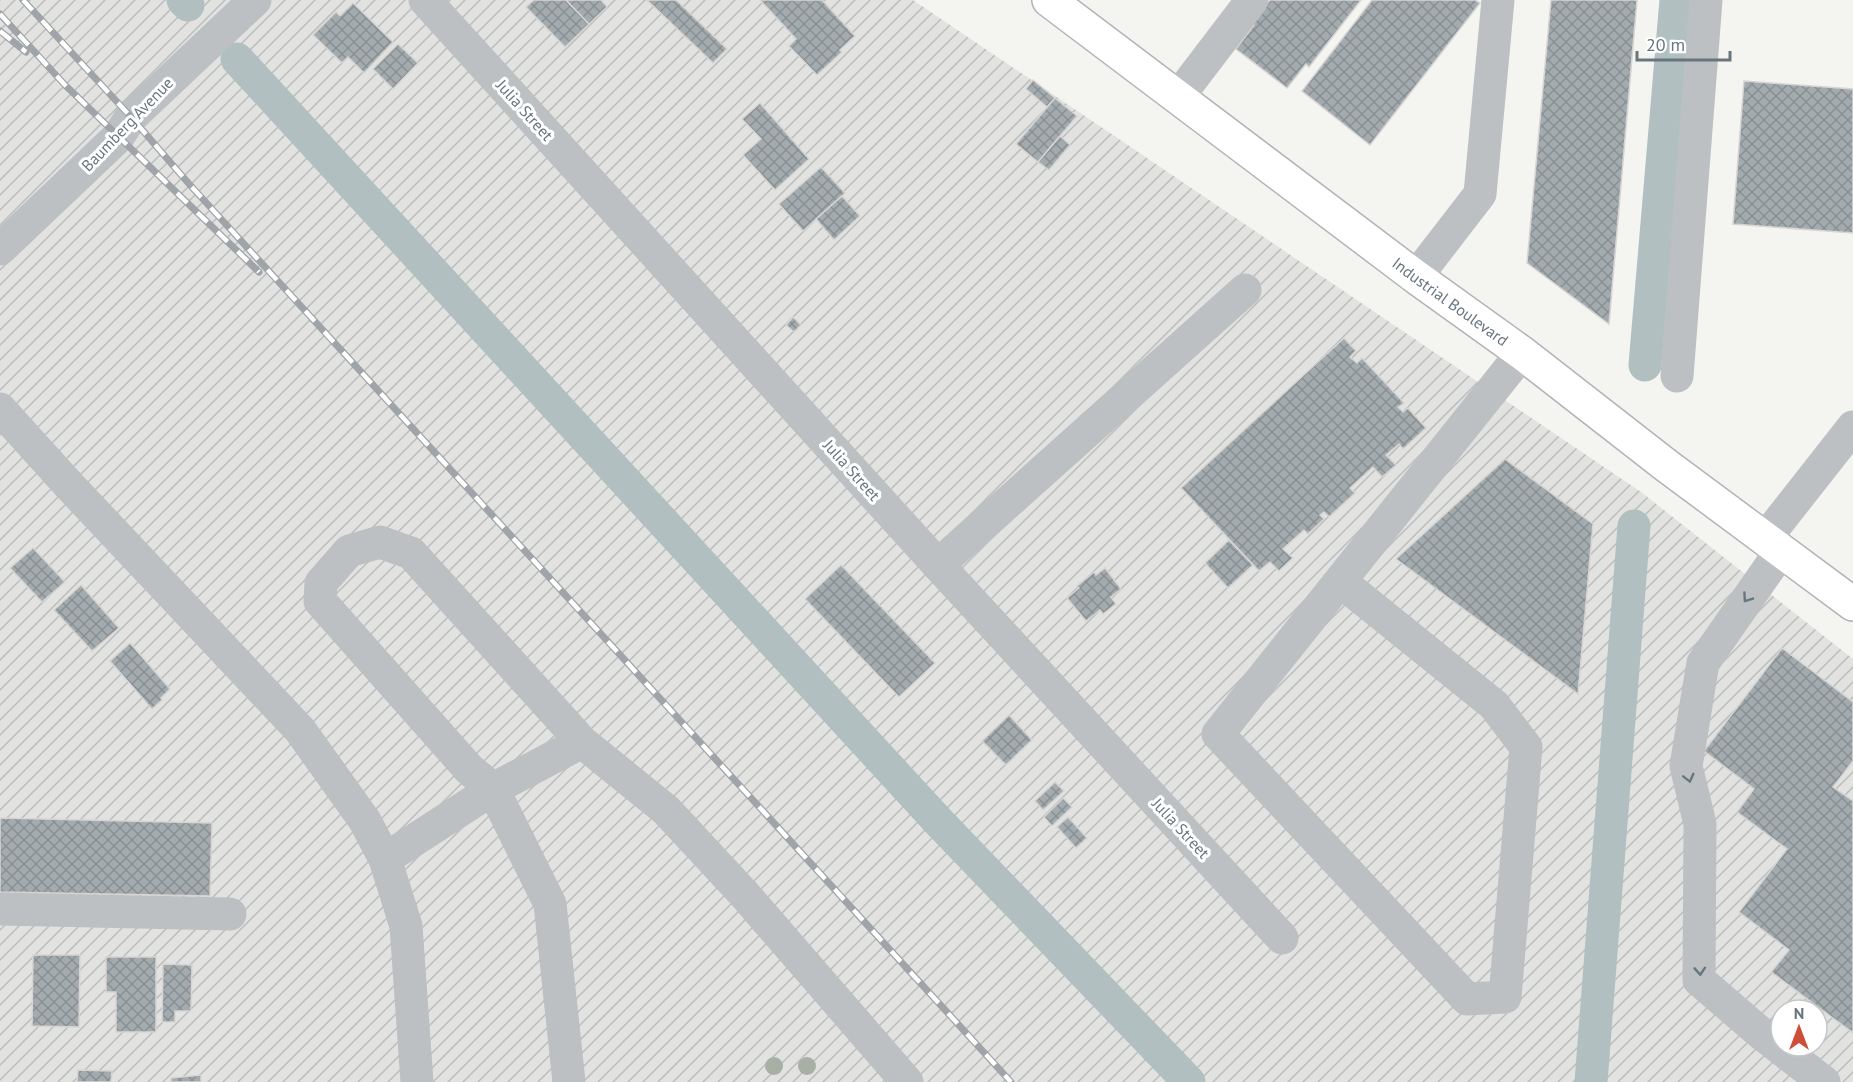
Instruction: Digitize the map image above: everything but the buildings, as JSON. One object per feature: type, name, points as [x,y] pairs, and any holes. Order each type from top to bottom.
[{"type":"main road","name":"Industrial Boulevard","points":[[1054,1],[1416,277],[1522,352],[1667,466],[1853,604]]},
{"type":"street","name":"Baumberg Avenue","points":[[0,249],[118,137],[131,117],[255,0]]},
{"type":"street","name":"Julia Street","points":[[425,0],[938,565],[1282,938]]},
{"type":"street","points":[[1178,97],[1252,0]]},
{"type":"street","points":[[1416,277],[1480,194],[1498,0]]},
{"type":"street","points":[[1677,376],[1706,0]]},
{"type":"street","points":[[938,565],[1245,290]]},
{"type":"street","points":[[1340,581],[1494,705],[1526,747],[1505,997],[1467,999],[1218,734],[1522,352]]},
{"type":"street","points":[[0,409],[300,730],[364,821],[385,859],[406,926],[417,1082]]},
{"type":"street","points":[[1824,1082],[1763,1035],[1699,980],[1700,824],[1686,766],[1703,663],[1773,545],[1853,427]]},
{"type":"street","points":[[569,1082],[550,904],[493,789],[469,770],[320,601],[321,583],[349,551],[380,542],[411,553],[582,742],[666,810],[745,895],[907,1082]]},
{"type":"street","points":[[385,859],[493,789],[582,742]]},
{"type":"street","points":[[0,909],[230,914]]},
{"type":"shaded area","points":[[0,0],[913,0],[1641,492],[1853,659],[1853,1082],[0,1082]]},
{"type":"waterway","points":[[183,0],[188,5]]},
{"type":"waterway","points":[[1645,365],[1676,0]]},
{"type":"waterway","points":[[237,59],[938,821],[1189,1082]]},
{"type":"waterway","points":[[1591,1082],[1634,526]]},
{"type":"railway","points":[[23,0],[1011,1082]]},
{"type":"railway","points":[[0,14],[65,85],[259,272]]},
{"type":"railway","points":[[0,31],[26,52]]}]
